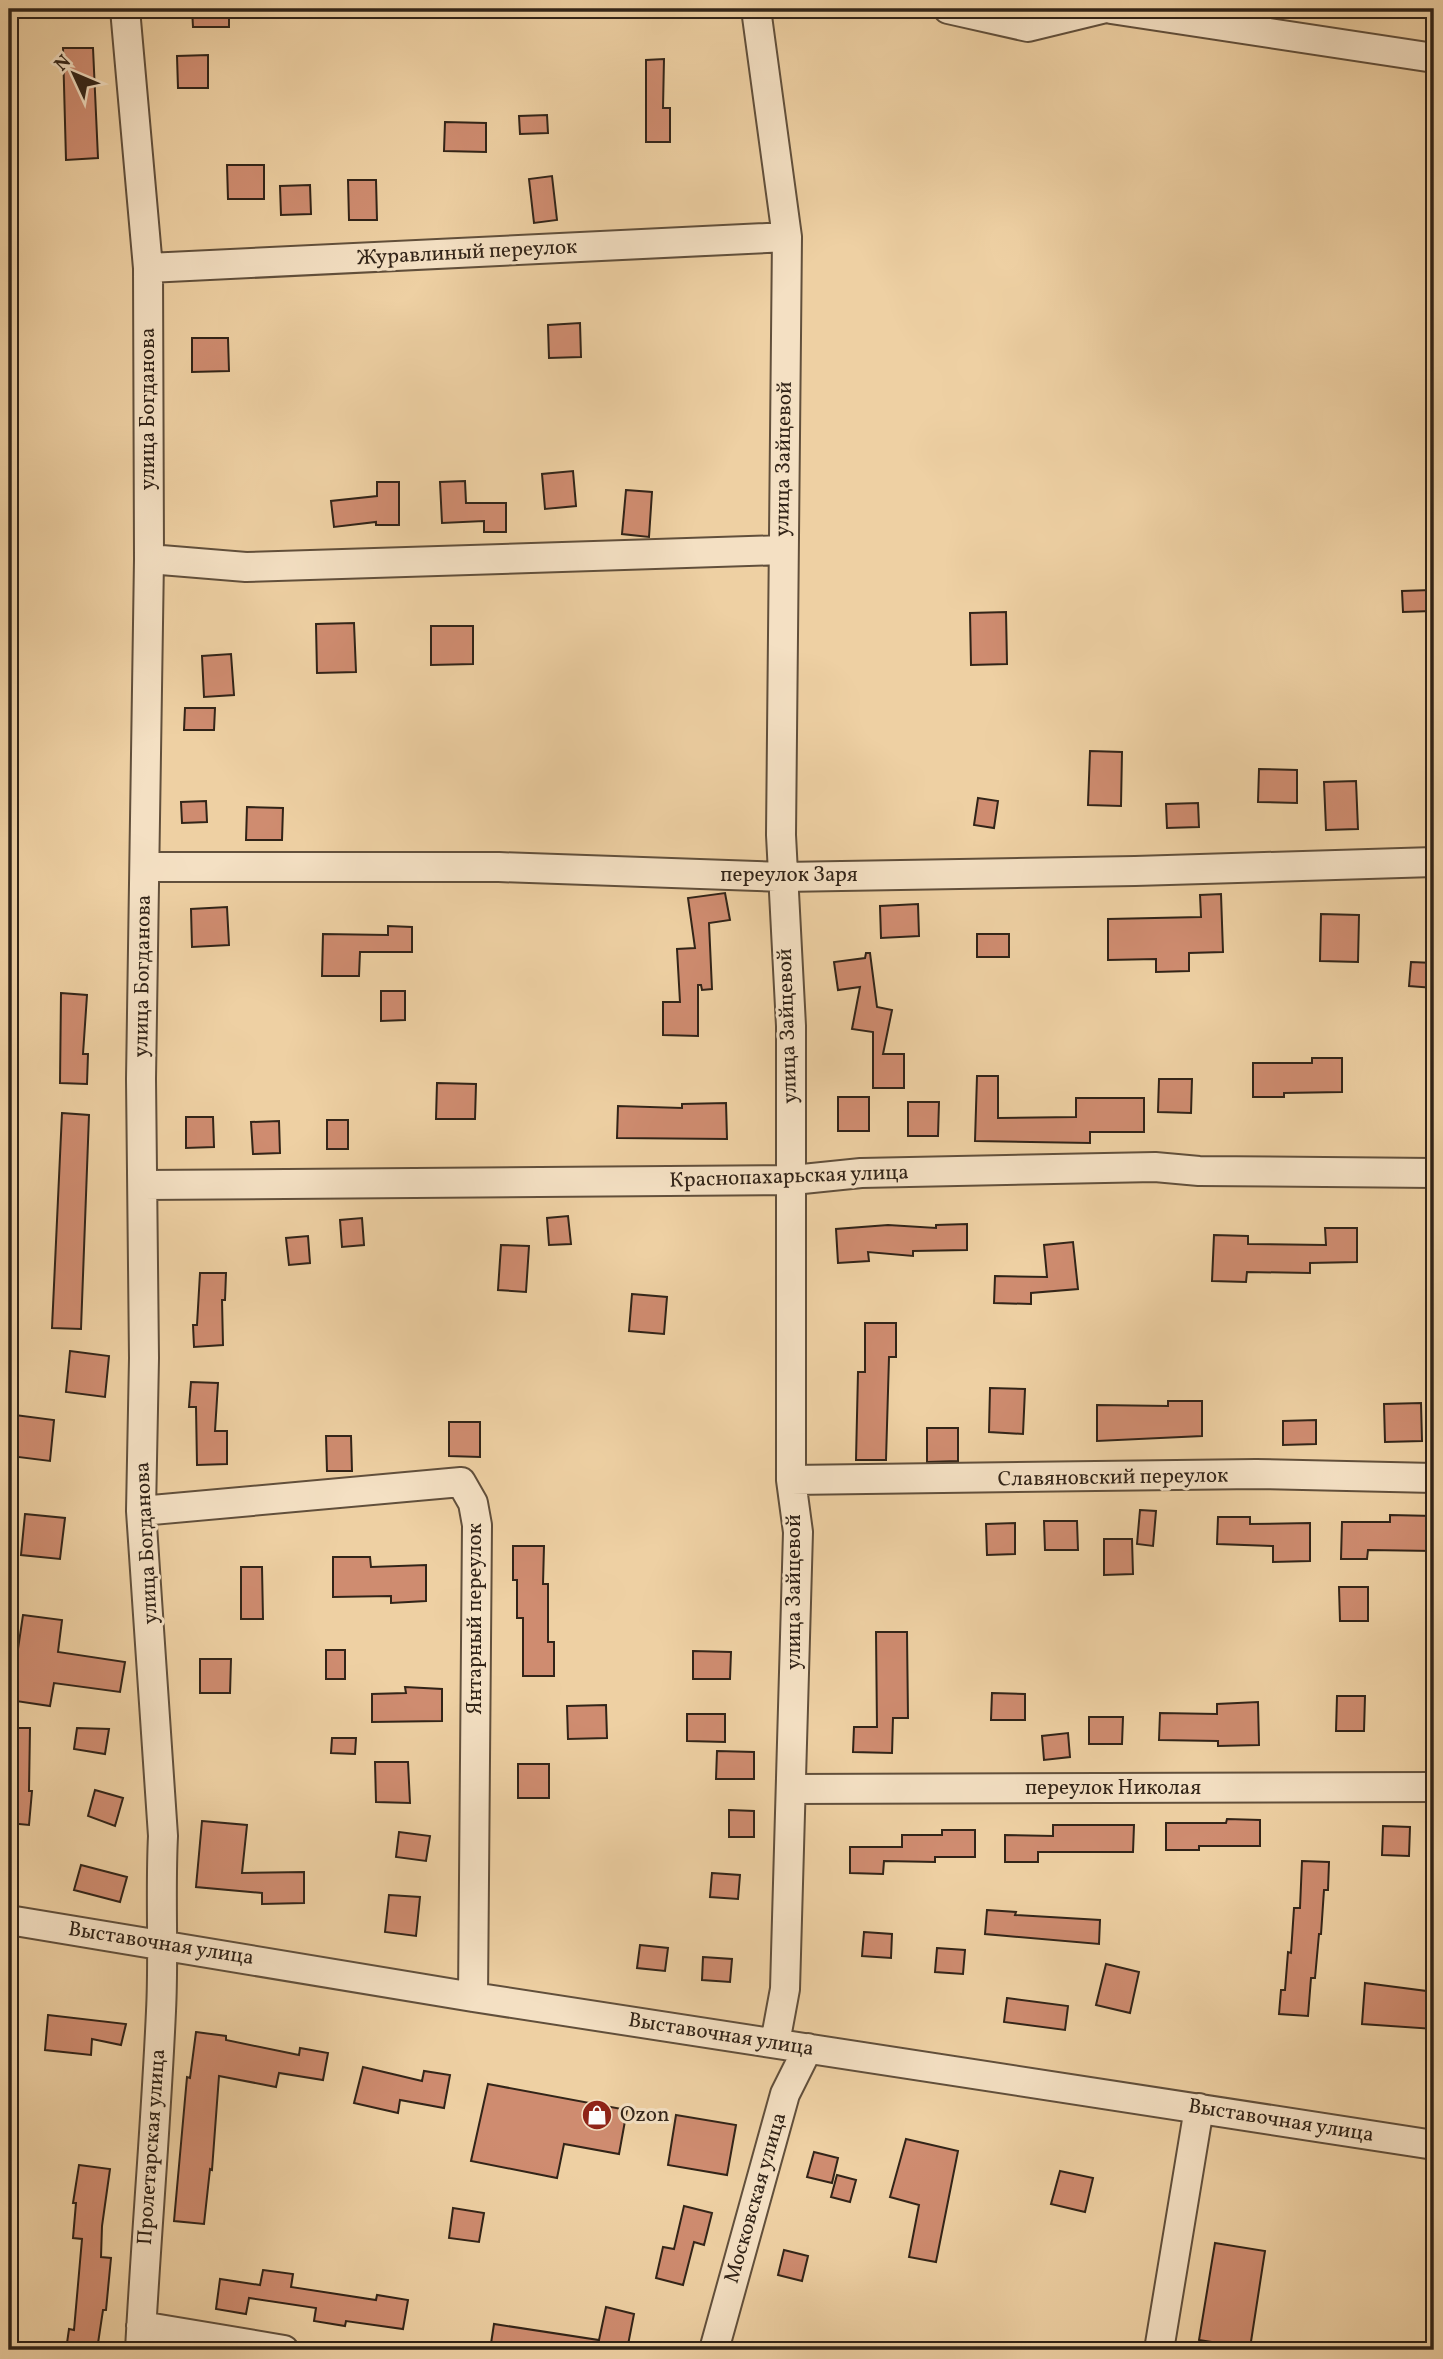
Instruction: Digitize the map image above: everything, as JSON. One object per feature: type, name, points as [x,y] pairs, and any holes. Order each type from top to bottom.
[{"type":"street","name":"улица Богданова","points":[[125,9],[148,268],[149,559],[141,1511],[163,1836],[161,1943]]},
{"type":"street","name":"улица Зайцевой","points":[[756,9],[787,237],[783,877],[793,1180],[791,1480],[798,1532],[785,1989],[775,2043]]},
{"type":"street","points":[[948,9],[1028,27],[1102,9]]},
{"type":"street","points":[[1111,9],[1434,58]]},
{"type":"street","name":"Журавлиный переулок","points":[[148,268],[787,237]]},
{"type":"street","points":[[149,559],[246,567],[783,550]]},
{"type":"street","name":"переулок Заря","points":[[145,867],[499,866],[783,877],[1122,872],[1434,862]]},
{"type":"street","name":"Краснопахарьская улица","points":[[143,1185],[793,1180],[861,1173],[1155,1167],[1434,1173]]},
{"type":"street","name":"Славяновский переулок","points":[[791,1480],[1256,1475],[1434,1479]]},
{"type":"street","name":"Янтарный переулок","points":[[141,1511],[461,1482],[474,1503],[477,1525],[473,1997]]},
{"type":"street","name":"переулок Николая","points":[[791,1788],[1434,1787]]},
{"type":"street","name":"Выставочная улица","points":[[9,1920],[161,1943],[473,1997],[1434,2145]]},
{"type":"street","name":"Пролетарская улица","points":[[140,2338],[161,2008],[161,1943]]},
{"type":"street","name":"Московская улица","points":[[714,2350],[785,2094],[808,2048]]},
{"type":"street","points":[[1159,2350],[1199,2108]]},
{"type":"street","points":[[140,2338],[284,2350]]},
{"type":"building","points":[[192,9],[229,9],[229,27],[193,27]]},
{"type":"building","points":[[63,48],[93,48],[98,158],[66,160]]},
{"type":"building","points":[[208,55],[208,88],[178,88],[177,56]]},
{"type":"building","points":[[664,59],[663,108],[670,108],[670,142],[646,142],[646,60]]},
{"type":"building","points":[[547,115],[548,133],[520,134],[519,116]]},
{"type":"building","points":[[445,122],[486,123],[486,152],[444,151]]},
{"type":"building","points":[[227,165],[264,165],[264,199],[228,199]]},
{"type":"building","points":[[552,176],[557,220],[534,223],[529,179]]},
{"type":"building","points":[[348,180],[376,180],[377,220],[349,220]]},
{"type":"building","points":[[310,185],[311,214],[281,215],[280,186]]},
{"type":"building","points":[[580,323],[581,357],[549,358],[548,325]]},
{"type":"building","points":[[192,338],[228,338],[229,371],[192,372]]},
{"type":"building","points":[[573,471],[576,506],[545,509],[542,474]]},
{"type":"building","points":[[465,481],[466,503],[506,503],[506,532],[484,532],[484,521],[442,523],[440,482]]},
{"type":"building","points":[[377,482],[399,482],[399,525],[376,525],[376,522],[334,527],[331,501],[377,496]]},
{"type":"building","points":[[626,490],[652,492],[649,537],[622,534]]},
{"type":"building","points":[[1431,590],[1432,611],[1403,612],[1402,591]]},
{"type":"building","points":[[1006,612],[1007,664],[971,665],[970,613]]},
{"type":"building","points":[[354,623],[356,672],[317,673],[316,624]]},
{"type":"building","points":[[431,626],[473,626],[473,664],[431,665]]},
{"type":"building","points":[[231,654],[234,695],[204,697],[202,656]]},
{"type":"building","points":[[185,708],[215,708],[214,730],[184,730]]},
{"type":"building","points":[[1090,751],[1122,752],[1121,806],[1088,805]]},
{"type":"building","points":[[1259,769],[1297,770],[1297,803],[1258,802]]},
{"type":"building","points":[[1356,781],[1358,829],[1326,830],[1324,782]]},
{"type":"building","points":[[978,798],[998,801],[994,828],[974,825]]},
{"type":"building","points":[[206,801],[207,822],[182,823],[181,802]]},
{"type":"building","points":[[1198,803],[1199,827],[1167,828],[1166,804]]},
{"type":"building","points":[[247,807],[283,808],[282,840],[246,840]]},
{"type":"building","points":[[725,893],[730,920],[709,923],[712,989],[702,990],[701,985],[698,985],[698,1036],[663,1035],[663,1002],[680,1002],[677,949],[695,948],[688,898]]},
{"type":"building","points":[[1221,894],[1223,952],[1189,953],[1189,971],[1156,972],[1156,959],[1108,960],[1108,919],[1201,917],[1200,895]]},
{"type":"building","points":[[918,904],[919,936],[881,938],[880,906]]},
{"type":"building","points":[[227,907],[229,945],[192,947],[191,909]]},
{"type":"building","points":[[1321,914],[1359,915],[1358,962],[1320,961]]},
{"type":"building","points":[[388,926],[412,927],[412,952],[360,952],[359,976],[322,976],[323,934],[388,935]]},
{"type":"building","points":[[977,934],[1009,934],[1009,957],[977,957]]},
{"type":"building","points":[[866,953],[870,953],[877,1007],[892,1010],[883,1054],[904,1054],[904,1088],[873,1088],[873,1032],[852,1029],[860,987],[838,990],[834,962],[865,958]]},
{"type":"building","points":[[1411,962],[1434,963],[1434,988],[1409,986]]},
{"type":"building","points":[[381,991],[405,991],[405,1020],[381,1021]]},
{"type":"building","points":[[61,993],[87,995],[83,1054],[88,1054],[87,1084],[60,1083]]},
{"type":"building","points":[[1312,1058],[1342,1058],[1342,1092],[1284,1093],[1284,1097],[1253,1097],[1253,1063],[1312,1063]]},
{"type":"building","points":[[977,1076],[998,1076],[998,1118],[1076,1117],[1076,1098],[1144,1098],[1144,1132],[1090,1132],[1090,1143],[975,1141]]},
{"type":"building","points":[[1159,1079],[1192,1079],[1191,1113],[1158,1112]]},
{"type":"building","points":[[437,1083],[476,1084],[475,1119],[436,1119]]},
{"type":"building","points":[[838,1097],[869,1097],[869,1131],[838,1131]]},
{"type":"building","points":[[908,1102],[939,1102],[938,1136],[908,1136]]},
{"type":"building","points":[[726,1103],[727,1139],[617,1138],[618,1106],[682,1108],[682,1104]]},
{"type":"building","points":[[62,1113],[89,1115],[81,1329],[52,1328]]},
{"type":"building","points":[[186,1117],[213,1117],[214,1147],[186,1148]]},
{"type":"building","points":[[327,1120],[348,1120],[348,1149],[327,1149]]},
{"type":"building","points":[[279,1121],[280,1153],[253,1154],[251,1122]]},
{"type":"building","points":[[568,1216],[571,1244],[549,1245],[547,1218]]},
{"type":"building","points":[[362,1218],[364,1245],[342,1247],[340,1220]]},
{"type":"building","points":[[967,1224],[967,1250],[913,1251],[913,1256],[868,1252],[869,1261],[838,1263],[836,1229],[888,1225],[936,1228],[936,1225]]},
{"type":"building","points":[[1325,1228],[1357,1228],[1357,1262],[1310,1263],[1310,1273],[1247,1272],[1246,1282],[1212,1281],[1214,1235],[1248,1236],[1248,1244],[1326,1245]]},
{"type":"building","points":[[308,1236],[310,1263],[289,1265],[286,1238]]},
{"type":"building","points":[[1073,1242],[1078,1289],[1031,1293],[1031,1304],[994,1303],[995,1276],[1047,1277],[1044,1245]]},
{"type":"building","points":[[501,1245],[529,1246],[526,1292],[498,1290]]},
{"type":"building","points":[[200,1273],[226,1273],[225,1300],[222,1300],[223,1345],[194,1347],[193,1325],[197,1325]]},
{"type":"building","points":[[632,1294],[667,1297],[664,1334],[629,1331]]},
{"type":"building","points":[[865,1323],[896,1323],[896,1357],[889,1357],[886,1460],[856,1460],[858,1372],[865,1372]]},
{"type":"building","points":[[70,1351],[109,1356],[105,1397],[66,1392]]},
{"type":"building","points":[[191,1382],[218,1383],[215,1431],[227,1431],[227,1464],[197,1465],[196,1407],[189,1407]]},
{"type":"building","points":[[990,1388],[1025,1389],[1023,1434],[989,1432]]},
{"type":"building","points":[[1168,1401],[1202,1401],[1202,1436],[1097,1441],[1097,1405],[1168,1406]]},
{"type":"building","points":[[1421,1403],[1422,1441],[1385,1442],[1384,1404]]},
{"type":"building","points":[[15,1415],[54,1420],[50,1461],[10,1456]]},
{"type":"building","points":[[1316,1420],[1316,1444],[1283,1445],[1283,1421]]},
{"type":"building","points":[[449,1422],[480,1422],[480,1457],[449,1456]]},
{"type":"building","points":[[927,1428],[958,1428],[958,1461],[927,1462]]},
{"type":"building","points":[[326,1436],[351,1436],[352,1471],[327,1471]]},
{"type":"building","points":[[1140,1510],[1156,1511],[1153,1546],[1137,1544]]},
{"type":"building","points":[[25,1514],[65,1518],[60,1559],[21,1555]]},
{"type":"building","points":[[1390,1515],[1434,1516],[1434,1551],[1368,1550],[1367,1559],[1341,1559],[1342,1522],[1390,1522]]},
{"type":"building","points":[[1218,1517],[1250,1517],[1250,1524],[1310,1523],[1310,1561],[1273,1562],[1273,1546],[1217,1544]]},
{"type":"building","points":[[1044,1521],[1077,1521],[1078,1550],[1045,1550]]},
{"type":"building","points":[[1015,1523],[1015,1554],[987,1555],[986,1524]]},
{"type":"building","points":[[1104,1539],[1132,1539],[1133,1574],[1104,1575]]},
{"type":"building","points":[[513,1546],[544,1546],[543,1584],[548,1584],[548,1642],[554,1642],[554,1676],[523,1676],[523,1618],[517,1618],[517,1580],[513,1580]]},
{"type":"building","points":[[333,1557],[370,1557],[371,1567],[426,1565],[426,1601],[391,1603],[391,1596],[333,1597]]},
{"type":"building","points":[[241,1567],[262,1567],[263,1619],[241,1619]]},
{"type":"building","points":[[1339,1587],[1368,1587],[1368,1621],[1340,1621]]},
{"type":"building","points":[[23,1615],[62,1620],[58,1652],[125,1662],[120,1692],[54,1683],[50,1706],[9,1700],[9,1668],[15,1669]]},
{"type":"building","points":[[876,1632],[907,1632],[908,1718],[893,1718],[892,1753],[853,1752],[854,1727],[877,1727]]},
{"type":"building","points":[[326,1650],[345,1650],[345,1679],[326,1679]]},
{"type":"building","points":[[693,1651],[731,1652],[730,1679],[693,1679]]},
{"type":"building","points":[[200,1659],[231,1659],[230,1693],[200,1693]]},
{"type":"building","points":[[405,1687],[442,1689],[442,1721],[372,1722],[372,1694],[406,1693]]},
{"type":"building","points":[[992,1693],[1025,1694],[1025,1720],[991,1720]]},
{"type":"building","points":[[1337,1696],[1365,1696],[1364,1731],[1336,1731]]},
{"type":"building","points":[[1258,1702],[1259,1745],[1218,1746],[1218,1741],[1159,1740],[1160,1713],[1217,1714],[1217,1704]]},
{"type":"building","points":[[606,1705],[607,1738],[568,1739],[567,1706]]},
{"type":"building","points":[[687,1714],[725,1714],[725,1742],[687,1741]]},
{"type":"building","points":[[1089,1717],[1123,1717],[1122,1744],[1089,1744]]},
{"type":"building","points":[[9,1728],[30,1728],[29,1791],[32,1791],[29,1825],[9,1823]]},
{"type":"building","points":[[77,1728],[109,1729],[105,1754],[74,1749]]},
{"type":"building","points":[[1068,1733],[1070,1757],[1044,1760],[1042,1736]]},
{"type":"building","points":[[332,1738],[356,1738],[355,1754],[331,1753]]},
{"type":"building","points":[[717,1751],[754,1752],[754,1779],[716,1779]]},
{"type":"building","points":[[375,1762],[408,1762],[410,1803],[376,1802]]},
{"type":"building","points":[[518,1764],[549,1764],[549,1798],[518,1798]]},
{"type":"building","points":[[95,1790],[123,1798],[115,1826],[88,1816]]},
{"type":"building","points":[[729,1810],[754,1811],[754,1837],[729,1837]]},
{"type":"building","points":[[1227,1819],[1260,1820],[1260,1846],[1199,1846],[1199,1850],[1166,1850],[1166,1823],[1226,1823]]},
{"type":"building","points":[[202,1821],[247,1825],[242,1873],[304,1872],[304,1903],[262,1904],[262,1893],[196,1887]]},
{"type":"building","points":[[1053,1825],[1134,1825],[1133,1852],[1038,1852],[1038,1862],[1005,1862],[1005,1835],[1053,1836]]},
{"type":"building","points":[[1383,1826],[1410,1827],[1409,1856],[1382,1855]]},
{"type":"building","points":[[942,1830],[975,1830],[975,1857],[935,1857],[935,1862],[884,1861],[883,1874],[850,1873],[850,1847],[902,1847],[902,1835],[942,1835]]},
{"type":"building","points":[[399,1832],[430,1836],[426,1861],[396,1857]]},
{"type":"building","points":[[1302,1861],[1329,1862],[1328,1890],[1324,1890],[1321,1934],[1315,1978],[1311,1978],[1308,2016],[1279,2014],[1281,1990],[1285,1990],[1288,1952],[1291,1953],[1294,1908],[1300,1908]]},
{"type":"building","points":[[81,1865],[127,1877],[120,1902],[74,1890]]},
{"type":"building","points":[[712,1873],[740,1875],[738,1899],[710,1897]]},
{"type":"building","points":[[389,1895],[420,1897],[416,1936],[385,1932]]},
{"type":"building","points":[[987,1910],[1016,1912],[1015,1915],[1100,1920],[1099,1944],[985,1934]]},
{"type":"building","points":[[864,1932],[892,1934],[891,1958],[862,1956]]},
{"type":"building","points":[[640,1945],[668,1948],[665,1971],[637,1968]]},
{"type":"building","points":[[937,1948],[965,1950],[963,1974],[935,1972]]},
{"type":"building","points":[[703,1957],[732,1959],[730,1982],[702,1980]]},
{"type":"building","points":[[1106,1964],[1139,1972],[1130,2013],[1096,2005]]},
{"type":"building","points":[[1365,1983],[1434,1992],[1434,2029],[1362,2024]]},
{"type":"building","points":[[1007,1998],[1068,2006],[1065,2030],[1004,2022]]},
{"type":"building","points":[[48,2015],[126,2024],[121,2045],[92,2039],[91,2055],[45,2050]]},
{"type":"building","points":[[196,2032],[226,2036],[226,2040],[299,2055],[300,2048],[328,2053],[323,2080],[279,2073],[276,2087],[219,2076],[212,2170],[210,2169],[204,2224],[174,2221],[187,2077],[190,2078]]},
{"type":"building","points":[[363,2067],[422,2081],[424,2071],[450,2075],[444,2108],[400,2100],[398,2113],[354,2103]]},
{"type":"building","points":[[488,2084],[627,2110],[619,2154],[564,2144],[557,2178],[471,2161]]},
{"type":"building","points":[[676,2115],[736,2125],[727,2175],[668,2165]]},
{"type":"building","points":[[906,2139],[958,2151],[936,2262],[909,2257],[919,2205],[890,2197]]},
{"type":"building","points":[[814,2152],[838,2158],[832,2183],[807,2177]]},
{"type":"building","points":[[79,2165],[110,2169],[102,2226],[101,2257],[111,2258],[106,2310],[103,2310],[97,2350],[66,2350],[69,2329],[74,2330],[82,2239],[73,2238],[76,2203],[73,2203]]},
{"type":"building","points":[[1060,2171],[1093,2178],[1085,2212],[1051,2204]]},
{"type":"building","points":[[837,2175],[856,2180],[850,2202],[831,2197]]},
{"type":"building","points":[[684,2206],[712,2213],[704,2245],[694,2242],[683,2285],[656,2278],[663,2247],[674,2249]]},
{"type":"building","points":[[453,2208],[484,2213],[479,2242],[449,2238]]},
{"type":"building","points":[[1215,2243],[1265,2251],[1250,2348],[1199,2340]]},
{"type":"building","points":[[784,2250],[808,2256],[802,2281],[778,2275]]},
{"type":"building","points":[[263,2270],[293,2274],[291,2287],[376,2300],[377,2295],[408,2300],[403,2329],[346,2321],[345,2326],[314,2321],[316,2308],[249,2298],[246,2314],[216,2309],[220,2279],[260,2285]]},
{"type":"building","points":[[606,2307],[634,2314],[627,2350],[490,2350],[494,2324],[599,2340]]},
{"type":"place","name":"Ozon","points":[[597,2115]]}]
